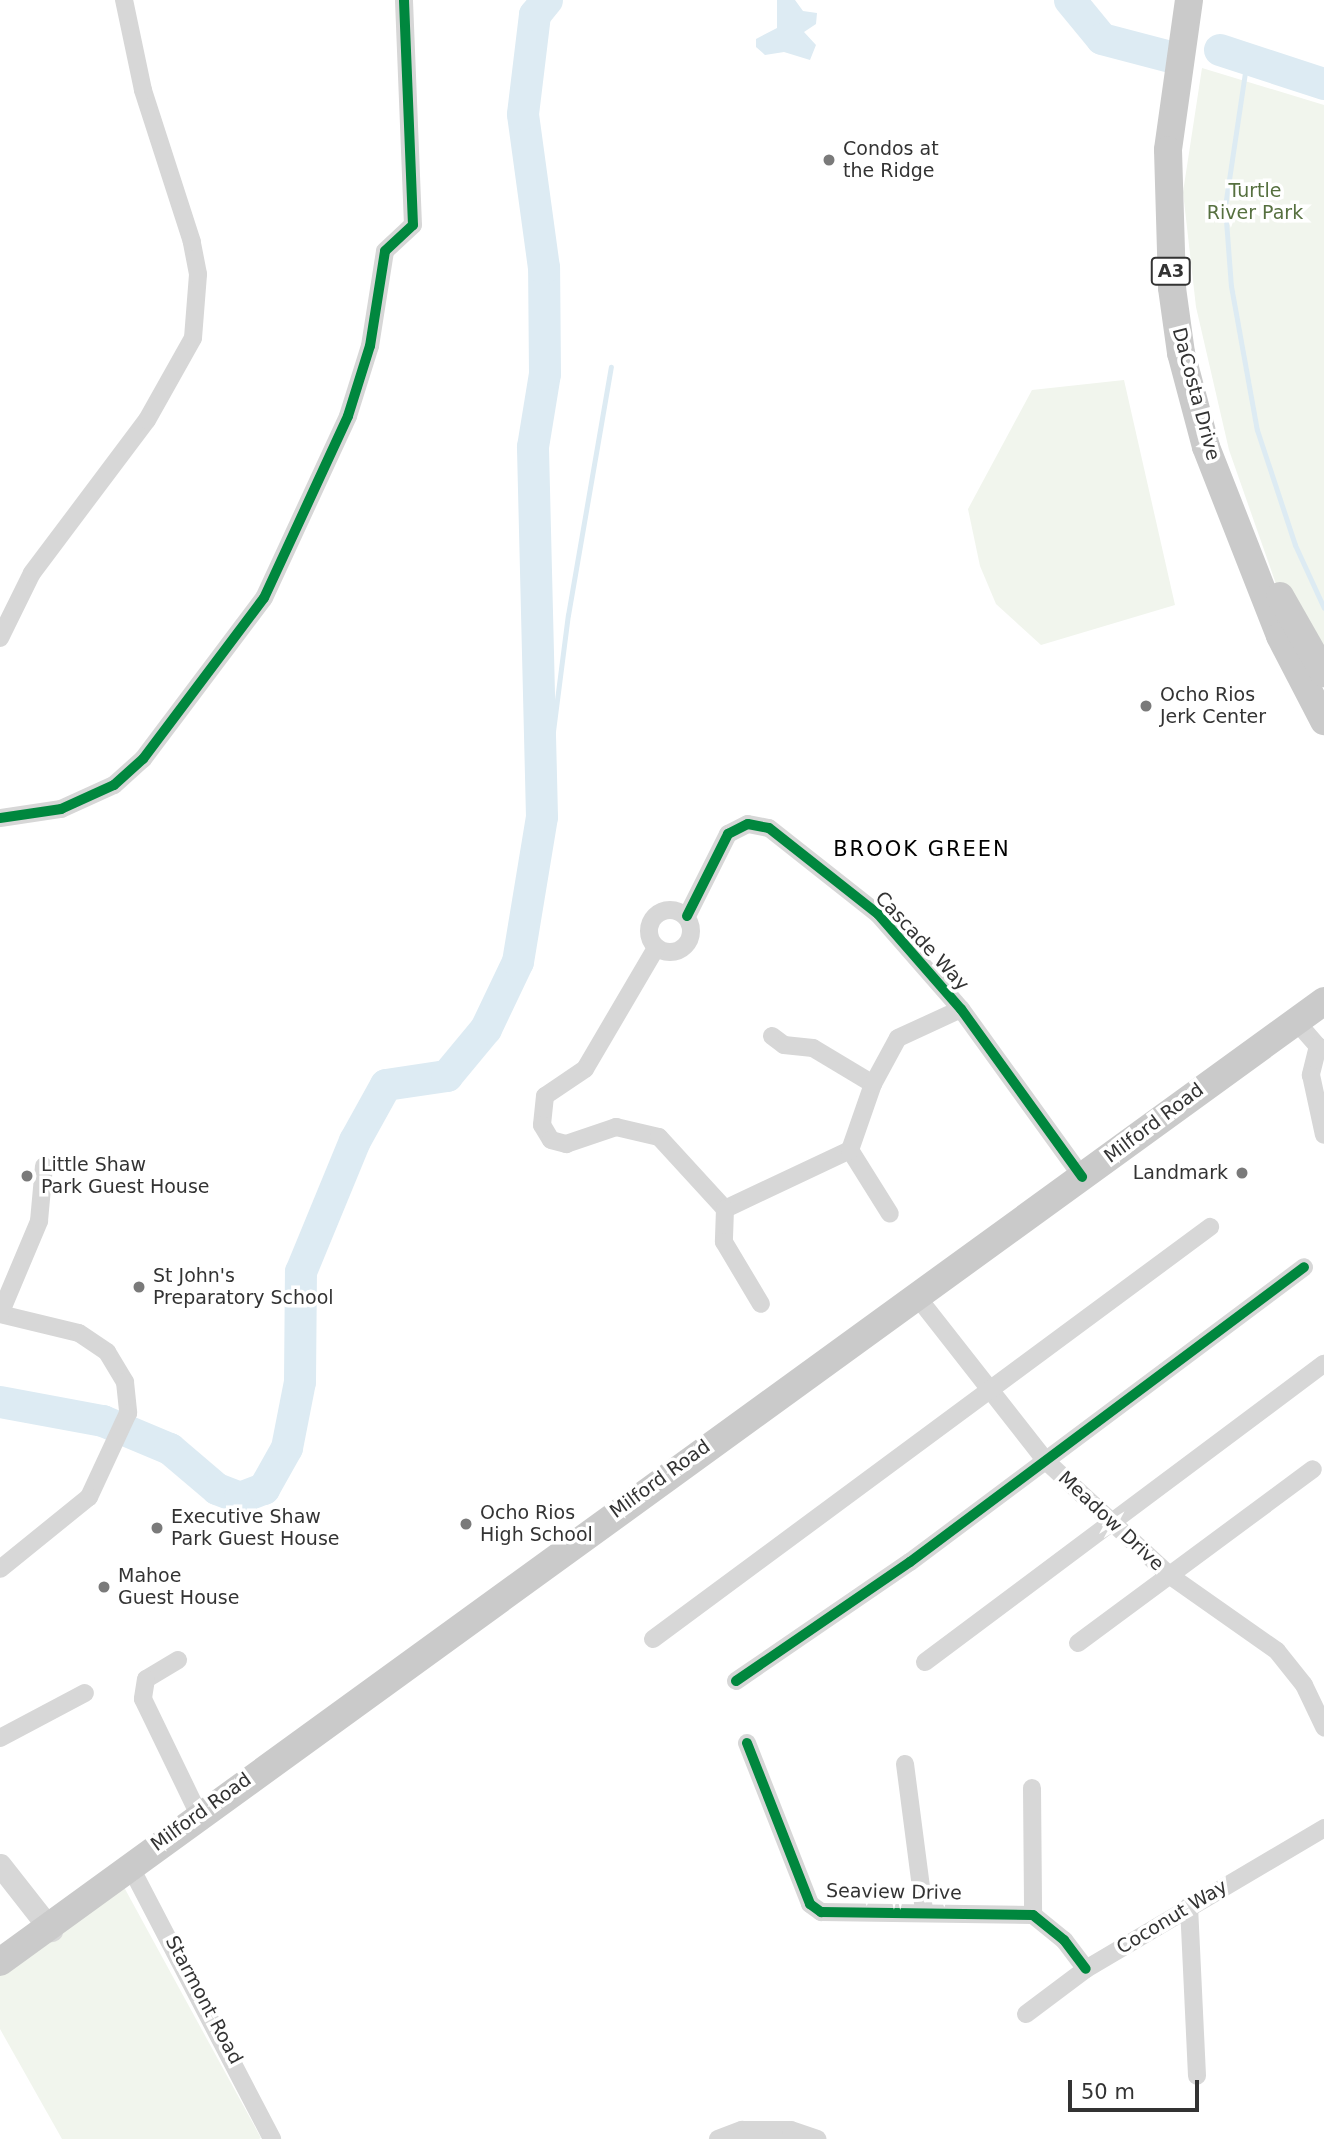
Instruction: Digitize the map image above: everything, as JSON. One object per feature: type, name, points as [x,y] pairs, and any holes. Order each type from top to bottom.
[{"type":"main road","name":"DaCosta Drive","points":[[1189,0],[1168,150],[1172,288],[1206,447],[1244,532]]},
{"type":"main road","name":"A3","points":[[1244,532],[1324,673]]},
{"type":"main road","name":"A3","points":[[1244,532],[1280,636],[1324,721]]},
{"type":"main road","name":"Milford Road","points":[[0,1962],[51,1930],[129,1864],[915,1294],[1082,1177],[1295,1020],[1324,1002]]},
{"type":"street","points":[[0,638],[32,573],[147,420],[192,338],[198,274],[192,242],[143,90],[124,0]]},
{"type":"street","points":[[0,818],[61,809],[114,785],[143,759],[264,598],[348,416],[370,346],[385,251],[413,225],[404,0]]},
{"type":"street","name":"Cascade Way","points":[[687,916],[727,834],[748,824],[769,828],[878,914],[961,1009],[1082,1177]]},
{"type":"street","points":[[670,910],[687,916],[685,945],[668,952],[656,948],[649,935],[656,915],[670,910]]},
{"type":"street","points":[[656,948],[585,1069],[545,1096],[540,1112],[551,1140],[566,1144],[632,1126],[659,1137],[725,1209],[724,1242],[761,1304]]},
{"type":"street","points":[[725,1209],[850,1150],[873,1084],[898,1038],[961,1009]]},
{"type":"street","points":[[1295,1020],[1318,1046],[1311,1074],[1324,1135]]},
{"type":"street","points":[[772,1036],[784,1045],[813,1048],[873,1084]]},
{"type":"street","points":[[850,1150],[890,1214]]},
{"type":"street","points":[[0,1569],[68,1519],[114,1451],[128,1413],[125,1382],[107,1352],[79,1333],[0,1314],[39,1221],[44,1166]]},
{"type":"street","points":[[653,1639],[1210,1227]]},
{"type":"street","points":[[736,1681],[1046,1461],[1304,1267]]},
{"type":"street","name":"Meadow Drive","points":[[915,1294],[993,1389],[1046,1461],[1106,1522],[1169,1574],[1277,1651],[1304,1685],[1324,1727]]},
{"type":"street","points":[[925,1662],[1106,1522],[1324,1364]]},
{"type":"street","points":[[1078,1643],[1313,1469]]},
{"type":"street","points":[[178,1660],[146,1679],[143,1699],[198,1814]]},
{"type":"street","points":[[0,1738],[85,1693]]},
{"type":"street","name":"Seaview Drive","points":[[747,1743],[810,1904],[821,1912],[924,1911],[1033,1915]]},
{"type":"street","points":[[905,1764],[924,1911]]},
{"type":"street","points":[[1032,1788],[1033,1915],[1064,1940],[1086,1969]]},
{"type":"street","name":"Coconut Way","points":[[1026,2014],[1086,1969],[1324,1828]]},
{"type":"street","name":"Starmont Road","points":[[129,1864],[272,2139]]},
{"type":"street","points":[[0,1865],[51,1930]]},
{"type":"street","points":[[1189,1906],[1197,2076]]},
{"type":"street","points":[[718,2139],[742,2130],[817,2139]]},
{"type":"green space","name":"Turtle River Park","points":[[1202,68],[1324,105],[1324,673],[1276,584],[1229,450],[1196,307],[1183,192]]},
{"type":"green space","points":[[1124,380],[1175,605],[1041,645],[996,604],[980,566],[968,509],[1032,390]]},
{"type":"green space","points":[[119,1878],[261,2138],[62,2139],[0,2029],[0,1958]]},
{"type":"shaded area","points":[[777,0],[795,0],[803,11],[817,13],[816,24],[804,32],[816,45],[810,60],[784,52],[765,55],[756,47],[756,39],[777,28]]},
{"type":"waterway","points":[[0,1402],[103,1421],[170,1449],[217,1489],[240,1498],[264,1489],[287,1448],[300,1382],[301,1272],[355,1141],[386,1085],[447,1076],[486,1029],[518,962],[542,817],[533,447],[545,374],[544,268],[523,114],[535,15],[547,0]]},
{"type":"waterway","points":[[1070,0],[1102,39],[1167,56]]},
{"type":"waterway","points":[[1220,50],[1324,84]]},
{"type":"waterway","points":[[1247,59],[1225,207],[1231,286],[1257,430],[1295,545],[1324,608]]},
{"type":"waterway","points":[[542,817],[568,615],[611,367]]},
{"type":"cycle path","points":[[0,818],[61,809],[114,785],[143,759],[264,598],[348,416],[370,346],[385,251],[413,225],[404,0]]},
{"type":"cycle path","points":[[687,916],[728,834],[748,824],[769,828],[878,914],[961,1009],[1082,1177]]},
{"type":"cycle path","points":[[736,1681],[910,1562],[1304,1267]]},
{"type":"cycle path","points":[[747,1743],[810,1904],[821,1912],[1033,1915],[1064,1940],[1086,1969]]},
{"type":"place","name":"Condos at the Ridge","points":[[829,160]]},
{"type":"place","name":"Ocho Rios Jerk Center","points":[[1146,706]]},
{"type":"place","name":"Landmark","points":[[1242,1173]]},
{"type":"place","name":"Little Shaw Park Guest House","points":[[27,1176]]},
{"type":"place","name":"St John's Preparatory School","points":[[139,1287]]},
{"type":"place","name":"Ocho Rios High School","points":[[466,1524]]},
{"type":"place","name":"Executive Shaw Park Guest House","points":[[157,1528]]},
{"type":"place","name":"Mahoe Guest House","points":[[104,1587]]},
{"type":"district","name":"BROOK GREEN","points":[[922,849]]}]
